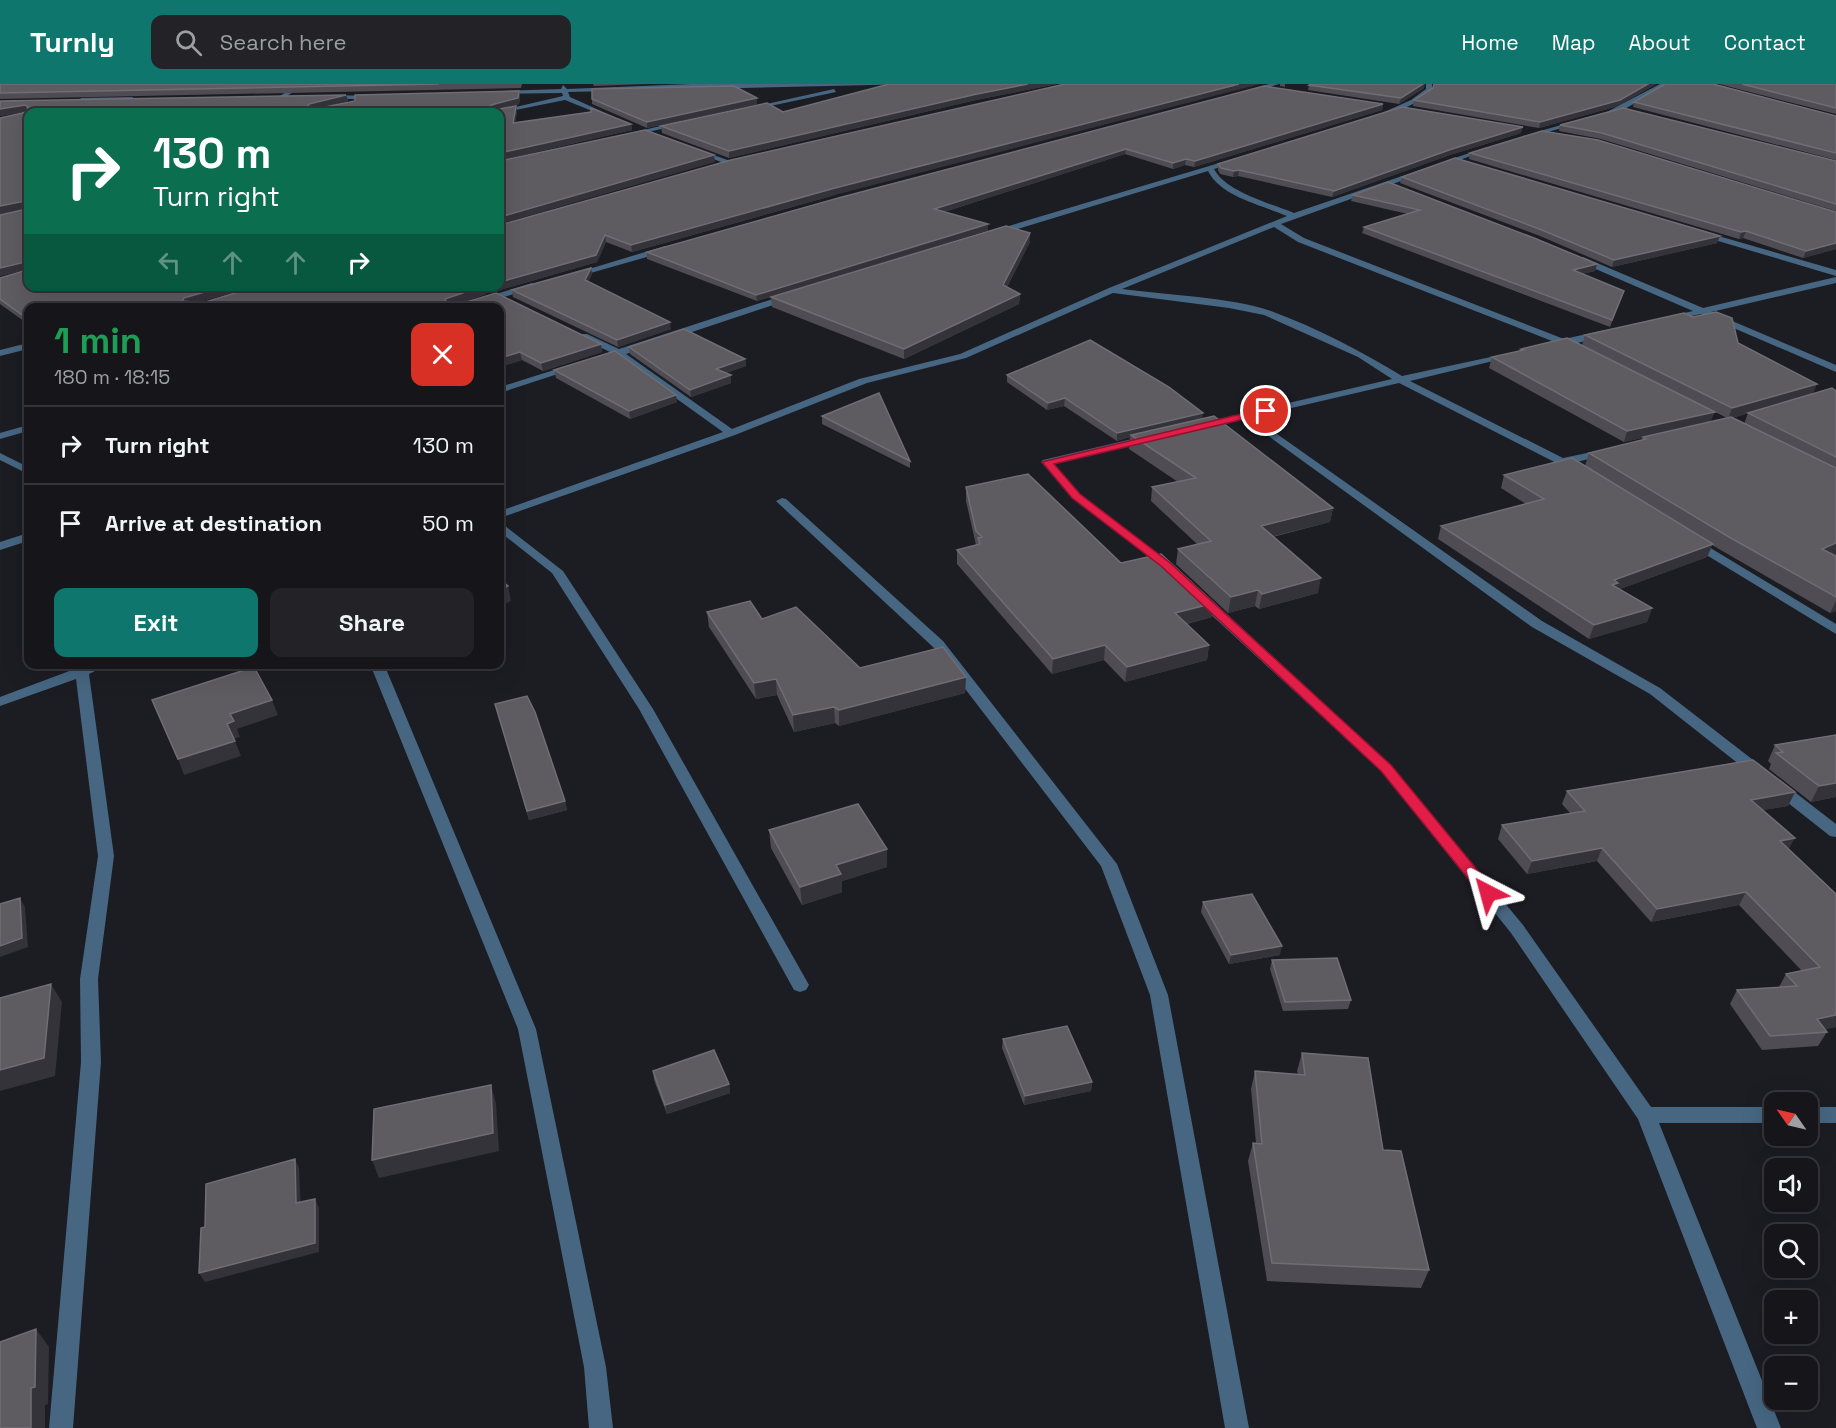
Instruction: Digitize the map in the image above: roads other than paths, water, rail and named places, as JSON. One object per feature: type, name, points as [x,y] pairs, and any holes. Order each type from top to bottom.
[{"type":"street","points":[[282,97],[302,84]]},
{"type":"street","points":[[495,94],[791,84],[912,84]]},
{"type":"street","points":[[1240,94],[1276,84]]},
{"type":"street","points":[[1379,115],[1401,108],[1422,96],[1429,90],[1429,84]]},
{"type":"street","points":[[1518,139],[1621,109],[1665,84]]},
{"type":"street","points":[[745,110],[863,85]]},
{"type":"street","points":[[1262,88],[1285,91]]},
{"type":"street","points":[[504,110],[565,91],[622,121]]},
{"type":"street","points":[[271,97],[293,97]]},
{"type":"street","points":[[315,97],[380,98],[347,105]]},
{"type":"street","points":[[105,99],[81,104],[70,104],[105,99],[138,99]]},
{"type":"street","points":[[81,104],[90,108]]},
{"type":"street","points":[[1378,105],[1413,110]]},
{"type":"street","points":[[1621,109],[1632,111]]},
{"type":"street","points":[[622,136],[689,122]]},
{"type":"street","points":[[633,126],[654,135]]},
{"type":"street","points":[[1516,128],[1563,136]]},
{"type":"street","points":[[504,514],[731,433],[863,381],[963,356],[1112,290],[1294,216],[1497,145]]},
{"type":"street","points":[[686,147],[729,162]]},
{"type":"street","points":[[987,236],[1250,156]]},
{"type":"street","points":[[1454,159],[1476,165]]},
{"type":"street","points":[[717,165],[740,160]]},
{"type":"street","points":[[1210,168],[1216,180],[1229,189],[1294,216]]},
{"type":"street","points":[[1387,183],[1398,187]]},
{"type":"street","points":[[1275,224],[1301,240],[1584,352]]},
{"type":"street","points":[[1694,231],[1836,273]]},
{"type":"street","points":[[567,277],[669,248]]},
{"type":"street","points":[[1569,254],[1836,369]]},
{"type":"street","points":[[1654,322],[1836,280]]},
{"type":"street","points":[[470,303],[544,283]]},
{"type":"street","points":[[1112,290],[1229,304],[1267,313],[1361,356],[1401,380],[1564,461],[1594,480]]},
{"type":"street","points":[[490,291],[518,304]]},
{"type":"street","points":[[504,389],[804,292]]},
{"type":"street","points":[[1540,347],[1620,329]]},
{"type":"street","points":[[579,333],[619,353],[731,433]]},
{"type":"street","points":[[0,353],[24,347]]},
{"type":"street","points":[[1191,428],[1517,353]]},
{"type":"street","points":[[1244,416],[1537,624],[1655,691],[1836,832]]},
{"type":"street","points":[[0,436],[24,429]]},
{"type":"street","points":[[1157,436],[1047,462],[1076,496],[1165,564],[1386,768],[1517,929],[1646,1115],[1769,1428]]},
{"type":"street","points":[[1564,461],[1622,448]]},
{"type":"street","points":[[0,456],[24,469]]},
{"type":"street","points":[[782,501],[938,644],[1109,864],[1159,995],[1237,1428]]},
{"type":"street","points":[[504,528],[557,571],[646,709],[800,985]]},
{"type":"street","points":[[1685,536],[1836,630]]},
{"type":"street","points":[[0,546],[24,538]]},
{"type":"street","points":[[0,702],[90,669]]},
{"type":"street","points":[[379,669],[410,738],[527,1029],[595,1367],[601,1428]]},
{"type":"street","points":[[61,1428],[91,1062],[89,979],[106,856],[82,672]]},
{"type":"street","points":[[1646,1115],[1764,1115]]},
{"type":"street","points":[[1818,1115],[1836,1115]]}]
